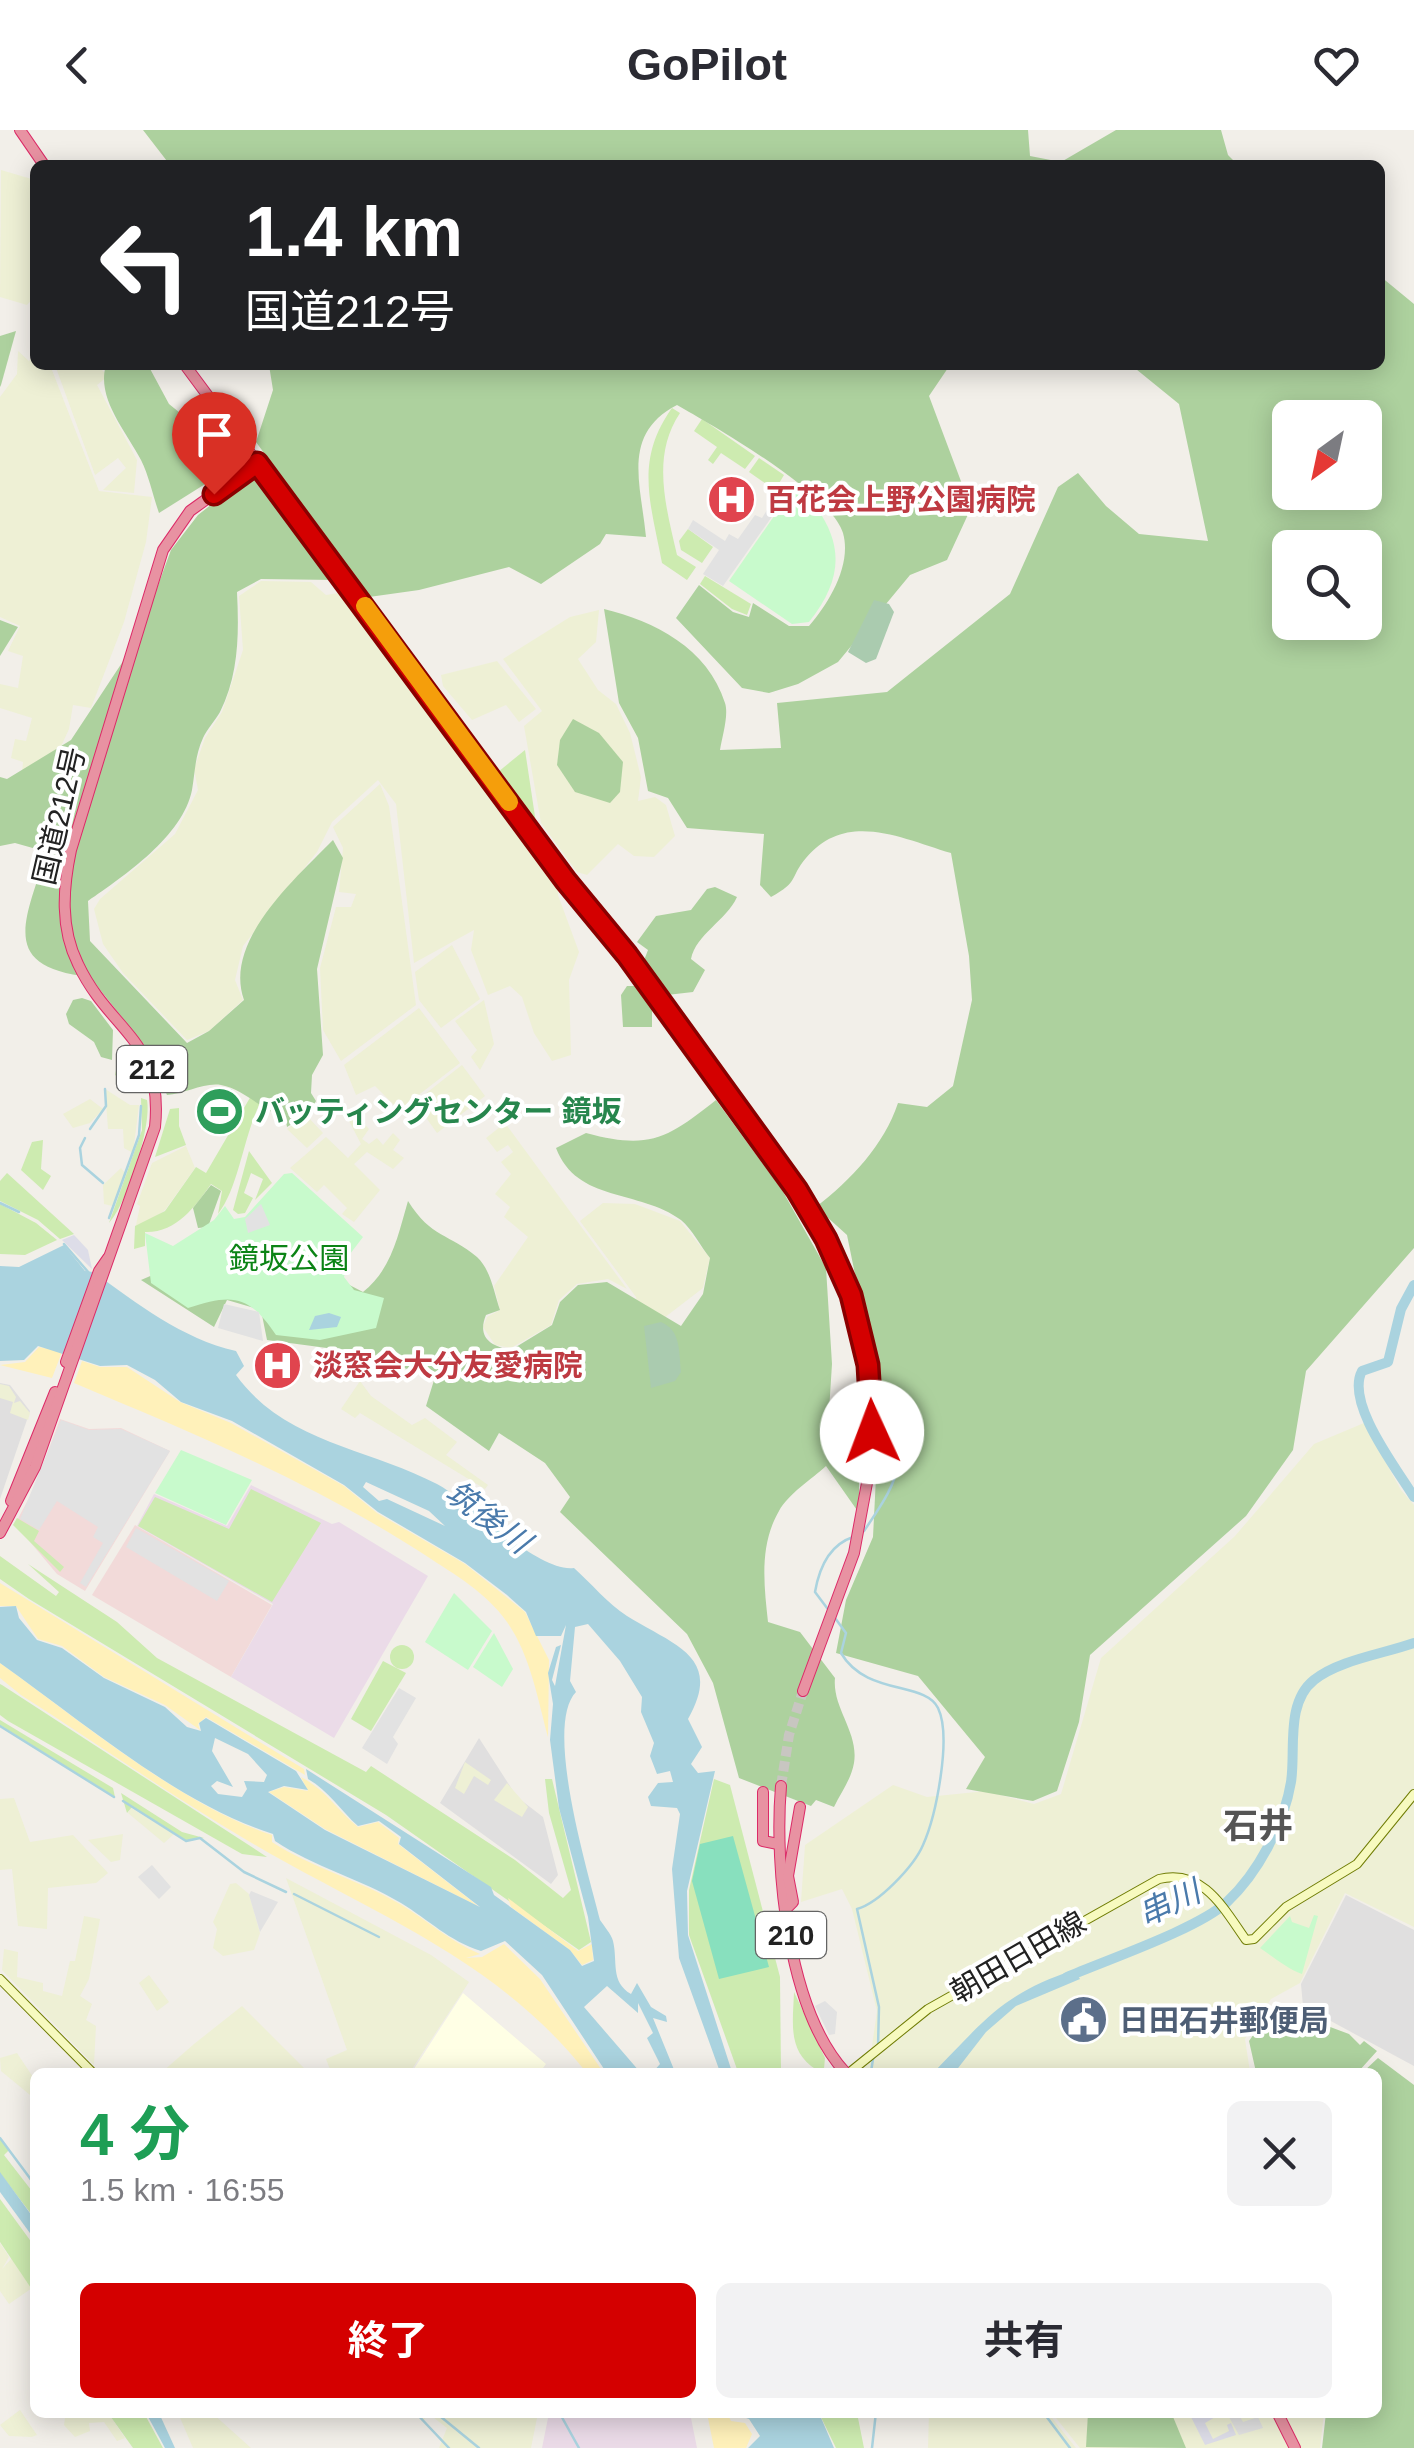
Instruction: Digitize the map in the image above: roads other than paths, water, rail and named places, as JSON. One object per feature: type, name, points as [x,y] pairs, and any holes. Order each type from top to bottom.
[{"type":"highway","points":[[20,130],[41,160]]},
{"type":"highway","points":[[188,370],[566,881],[646,981],[797,1190],[838,1262],[868,1365],[872,1456],[854,1552],[803,1691]]},
{"type":"highway","name":"国道212号","points":[[2,1525],[60,1387],[155,1126],[156,1082],[141,1049],[92,988],[76,960],[64,897],[71,850],[170,538],[190,511],[257,463]]},
{"type":"highway","name":"210","points":[[781,1786],[778,1844],[785,1910],[818,2035],[844,2068]]},
{"type":"highway","points":[[763,1792],[764,1841],[778,1844]]},
{"type":"highway","points":[[785,1910],[793,1902],[788,1876],[800,1806]]},
{"type":"highway","points":[[1280,2418],[1295,2448]]},
{"type":"main road","name":"朝田日田線","points":[[852,2068],[928,2009],[1160,1878],[1188,1878],[1207,1888],[1246,1940],[1254,1939],[1296,1900],[1357,1864],[1414,1794]]},
{"type":"main road","points":[[0,1979],[88,2068]]},
{"type":"water","points":[[64,1245],[85,1271],[93,1272],[161,1319],[197,1338],[236,1351],[244,1366],[236,1375],[279,1416],[329,1442],[437,1484],[542,1560],[574,1568],[620,1611],[688,1655],[697,1666],[700,1680],[698,1698],[688,1719],[702,1747],[691,1764],[698,1773],[715,1771],[687,1891],[688,1935],[731,2068],[719,2068],[679,1958],[672,1869],[680,1814],[677,1808],[651,1806],[648,1797],[658,1783],[673,1782],[670,1771],[657,1774],[650,1756],[654,1743],[641,1712],[642,1697],[620,1661],[588,1624],[575,1627],[570,1681],[576,1692],[567,1710],[564,1736],[571,1802],[600,1920],[613,1941],[617,1977],[631,1994],[637,1983],[651,2007],[666,2016],[667,2022],[653,2018],[673,2068],[656,2068],[660,2064],[647,2038],[653,2033],[638,2003],[638,2013],[607,1986],[584,2007],[637,2068],[603,2068],[542,1975],[505,1941],[481,1951],[470,1947],[386,1895],[290,1850],[275,1841],[273,1834],[202,1803],[132,1759],[0,1663],[0,1607],[16,1606],[19,1618],[37,1640],[62,1648],[104,1678],[165,1707],[187,1727],[201,1731],[199,1723],[206,1718],[296,1771],[308,1790],[284,1786],[268,1792],[325,1830],[480,1907],[399,1844],[401,1837],[379,1821],[358,1826],[308,1779],[306,1769],[491,1887],[494,1895],[570,1950],[582,1966],[594,1961],[588,1917],[559,1808],[550,1740],[553,1704],[548,1673],[556,1647],[561,1645],[552,1680],[555,1686],[566,1625],[561,1636],[536,1636],[526,1612],[465,1563],[378,1512],[344,1485],[232,1421],[181,1402],[155,1380],[127,1365],[100,1366],[38,1346],[24,1360],[0,1361],[0,1266],[19,1267]],"holes":[[[366,1482],[429,1511],[445,1526],[387,1499],[379,1501],[363,1487]],[[215,1738],[248,1754],[267,1775],[264,1782],[244,1781],[247,1789],[242,1797],[218,1794],[211,1786],[217,1781],[233,1787],[212,1751]]]},
{"type":"water","points":[[329,1313],[341,1317],[337,1327],[309,1330],[315,1316]]},
{"type":"water","points":[[1074,1970],[1080,1979],[1016,2006],[986,2032],[958,2068],[938,2068],[996,2010],[1049,1979]]},
{"type":"water","points":[[0,2172],[30,2213],[30,2233],[0,2192]]},
{"type":"water","points":[[149,2418],[161,2418],[175,2448],[165,2448]]},
{"type":"water","points":[[746,2418],[821,2418],[834,2448],[748,2448],[760,2436]]},
{"type":"waterway","points":[[90,1129],[106,1106],[105,1089]]},
{"type":"waterway","points":[[109,1218],[139,1135],[141,1106]]},
{"type":"waterway","points":[[85,1138],[80,1148],[82,1165],[103,1183]]},
{"type":"waterway","points":[[0,1203],[19,1212]]},
{"type":"waterway","points":[[64,1244],[89,1273]]},
{"type":"waterway","name":"串川","points":[[1414,1285],[1401,1309],[1388,1362],[1362,1371],[1359,1384],[1366,1418],[1414,1497]]},
{"type":"waterway","points":[[864,1531],[888,1494],[898,1465],[893,1435],[874,1394]]},
{"type":"waterway","points":[[827,1608],[815,1592],[819,1575],[831,1552],[853,1537]]},
{"type":"waterway","points":[[835,1618],[846,1633],[841,1653],[852,1667],[879,1682],[921,1694],[938,1708],[942,1721],[941,1776],[923,1845],[895,1883],[857,1909],[879,2007],[878,2047]]},
{"type":"waterway","name":"串川","points":[[1067,1977],[1174,1933],[1227,1902],[1259,1862],[1276,1831],[1291,1782],[1295,1714],[1305,1690],[1336,1667],[1414,1643]]},
{"type":"waterway","points":[[0,1726],[114,1797]]},
{"type":"waterway","points":[[123,1801],[186,1841],[200,1838],[244,1872],[286,1892]]},
{"type":"waterway","points":[[294,1894],[379,1937]]},
{"type":"waterway","points":[[872,2068],[873,2059]]},
{"type":"waterway","points":[[0,2138],[30,2178]]},
{"type":"waterway","points":[[421,2418],[449,2448]]},
{"type":"waterway","points":[[442,2418],[479,2448]]},
{"type":"waterway","points":[[562,2418],[579,2448]]},
{"type":"waterway","points":[[872,2448],[875,2418]]},
{"type":"waterway","points":[[1048,2418],[1070,2448]]},
{"type":"tunnel","points":[[781,1786],[789,1735],[803,1691]]},
{"type":"place","name":"百花会上野公園病院","points":[[731,499]]},
{"type":"place","name":"バッティングセンター 鏡坂","points":[[220,1111]]},
{"type":"place","name":"淡窓会大分友愛病院","points":[[278,1365]]},
{"type":"place","name":"日田石井郵便局","points":[[1084,2020]]},
{"type":"district","name":"石井","points":[[1258,1825]]},
{"type":"park label","name":"鏡坂公園","points":[[289,1258]]},
{"type":"water label","name":"筑後川","points":[[488,1517]]}]
